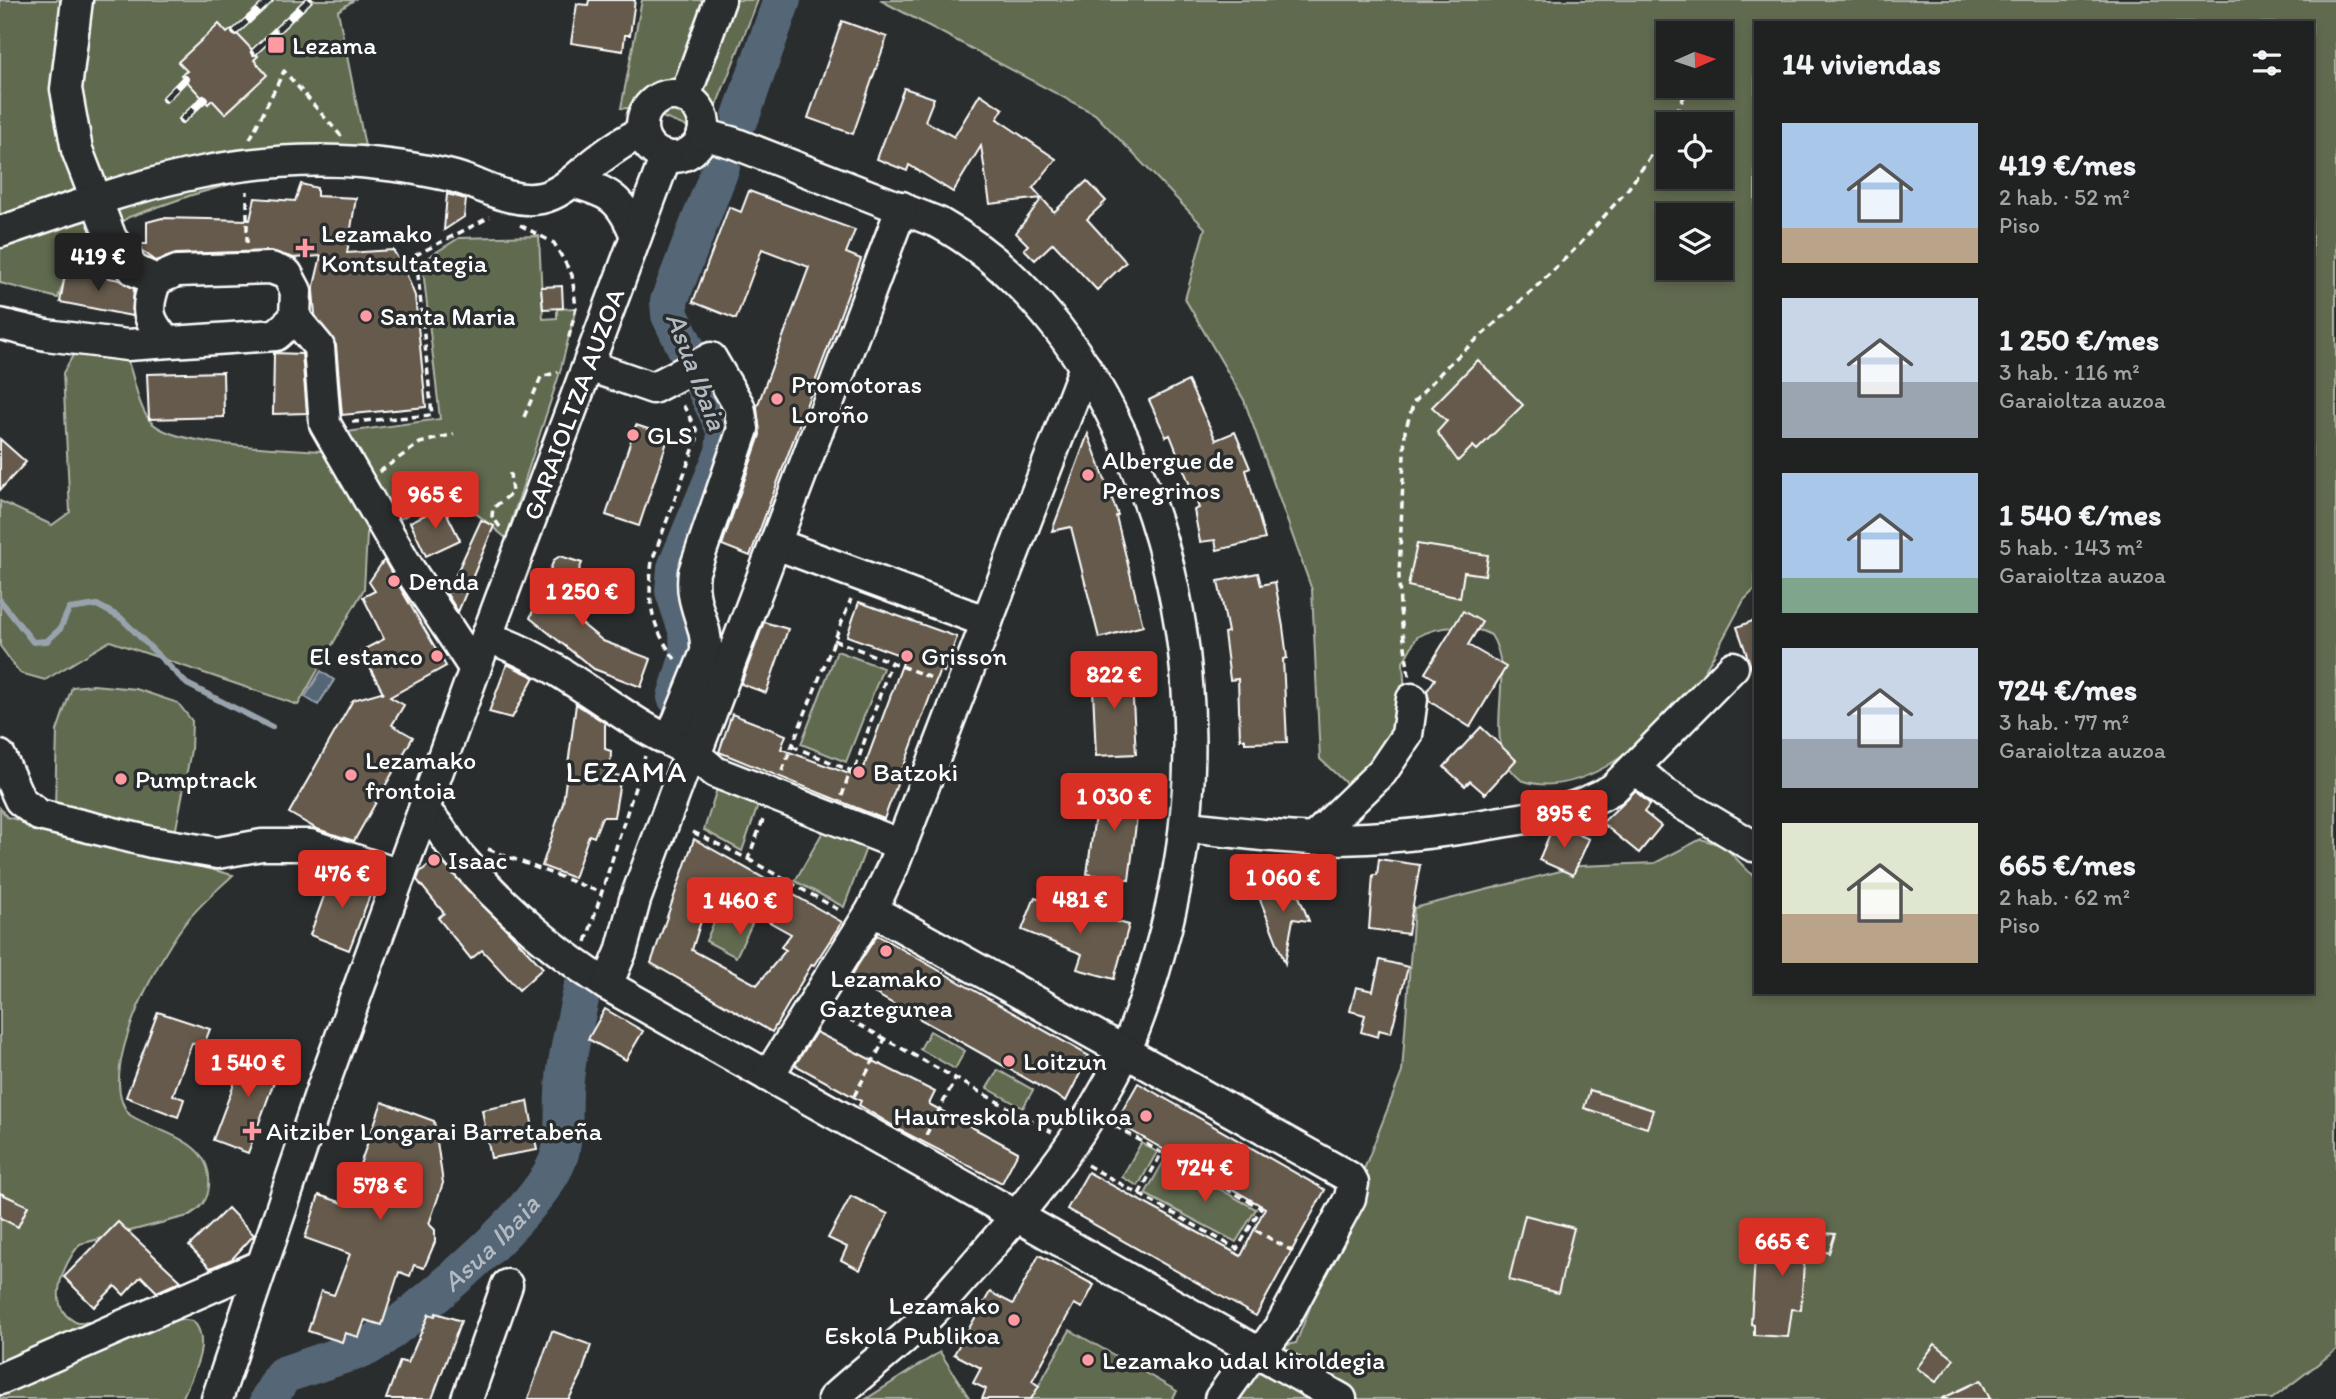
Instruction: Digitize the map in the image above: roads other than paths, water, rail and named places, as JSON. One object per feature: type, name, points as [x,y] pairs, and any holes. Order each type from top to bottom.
[{"type":"street","points":[[77,0],[66,89],[77,150],[111,238],[134,270],[156,280]]},
{"type":"street","points":[[685,97],[720,0]]},
{"type":"street","points":[[672,95],[685,97],[700,112],[702,134],[698,144],[689,152],[666,156],[655,152],[642,132],[642,119],[648,107],[659,98],[672,95]]},
{"type":"street","points":[[0,232],[159,179],[247,164],[317,161],[406,167],[456,178],[523,201],[544,197],[572,181],[600,158],[642,132]]},
{"type":"street","points":[[702,134],[902,207],[963,236],[1014,279],[1046,313],[1085,367],[1131,453],[1158,524],[1174,590],[1187,677],[1190,740],[1186,827],[1176,896],[1149,988],[1125,1051],[1081,1133],[1017,1219],[932,1312],[833,1399]]},
{"type":"street","name":"GARAIOLTZA AUZOA","points":[[216,1399],[400,875],[666,156]]},
{"type":"street","points":[[572,181],[599,189],[617,200],[628,214],[636,236]]},
{"type":"street","points":[[673,742],[755,595],[902,207]]},
{"type":"street","points":[[167,342],[151,325],[148,302],[156,280],[177,271],[271,268],[287,274],[296,291],[295,318],[319,347],[325,424],[409,569],[475,668]]},
{"type":"street","points":[[0,324],[46,335],[127,345],[276,335],[295,318]]},
{"type":"street","points":[[601,370],[653,388],[711,358],[738,406],[743,429],[694,572],[691,590],[707,638],[706,652],[673,742],[683,771],[635,900],[621,952],[607,985]]},
{"type":"street","points":[[768,1076],[893,866],[1085,367]]},
{"type":"street","points":[[1067,414],[1092,405],[1108,407]]},
{"type":"street","points":[[776,544],[987,622]]},
{"type":"street","points":[[503,643],[536,656],[673,742],[715,772],[886,839]]},
{"type":"street","points":[[1186,827],[1313,839],[1453,831],[1558,813],[1589,803],[1613,789],[1733,667]]},
{"type":"street","points":[[1313,839],[1382,772],[1407,735],[1412,699]]},
{"type":"street","points":[[0,756],[20,800],[39,815],[151,842],[217,853],[262,845],[310,845],[400,875]]},
{"type":"street","points":[[1635,768],[1664,793],[1753,846]]},
{"type":"street","points":[[424,810],[433,818],[460,856],[548,945],[607,985],[1017,1219],[1341,1399]]},
{"type":"street","points":[[862,914],[1125,1051],[1343,1173],[1353,1183],[1350,1198],[1281,1325],[1220,1399]]},
{"type":"street","points":[[0,1379],[262,1265]]},
{"type":"street","points":[[467,1399],[507,1285]]},
{"type":"water","points":[[321,671],[334,680],[318,705],[305,697]]},
{"type":"waterway","name":"Asua Ibaia","points":[[741,116],[782,0]]},
{"type":"waterway","name":"Asua Ibaia","points":[[676,697],[689,655],[688,633],[674,591],[676,568],[724,452],[726,431],[670,315],[669,301],[721,167]]},
{"type":"waterway","points":[[0,600],[33,642],[47,641],[60,629],[69,609],[97,605],[121,618],[187,684],[272,727]]},
{"type":"waterway","name":"Asua Ibaia","points":[[269,1399],[283,1375],[367,1347],[380,1339],[426,1303],[482,1253],[532,1200],[550,1175],[560,1153],[566,1068],[582,990]]},
{"type":"railway","points":[[235,32],[270,0]]},
{"type":"railway","points":[[254,52],[309,0]]},
{"type":"railway","points":[[165,99],[185,79]]},
{"type":"railway","points":[[182,120],[204,99]]},
{"type":"place","name":"Lezama","points":[[276,45]]},
{"type":"place","name":"Lezamako Kontsultategia","points":[[305,248]]},
{"type":"place","name":"Santa Maria","points":[[366,316]]},
{"type":"place","name":"Promotoras Loroño","points":[[777,399]]},
{"type":"place","name":"GLS","points":[[633,435]]},
{"type":"place","name":"Albergue de Peregrinos","points":[[1088,475]]},
{"type":"place","name":"Denda","points":[[394,581]]},
{"type":"place","name":"El estanco","points":[[437,656]]},
{"type":"place","name":"Grisson","points":[[907,656]]},
{"type":"place","name":"Batzoki","points":[[859,772]]},
{"type":"place","name":"Lezamako frontoia","points":[[351,775]]},
{"type":"place","name":"Pumptrack","points":[[121,779]]},
{"type":"place","name":"Isaac","points":[[434,860]]},
{"type":"place","name":"Lezamako Gaztegunea","points":[[886,951]]},
{"type":"place","name":"Loitzun","points":[[1009,1061]]},
{"type":"place","name":"Haurreskola publikoa","points":[[1146,1116]]},
{"type":"place","name":"Aitziber Longarai Barretabeña","points":[[252,1131]]},
{"type":"place","name":"Lezamako Eskola Publikoa","points":[[1014,1320]]},
{"type":"place","name":"Lezamako udal kiroldegia","points":[[1088,1360]]},
{"type":"district","name":"LEZAMA","points":[[627,772]]}]
